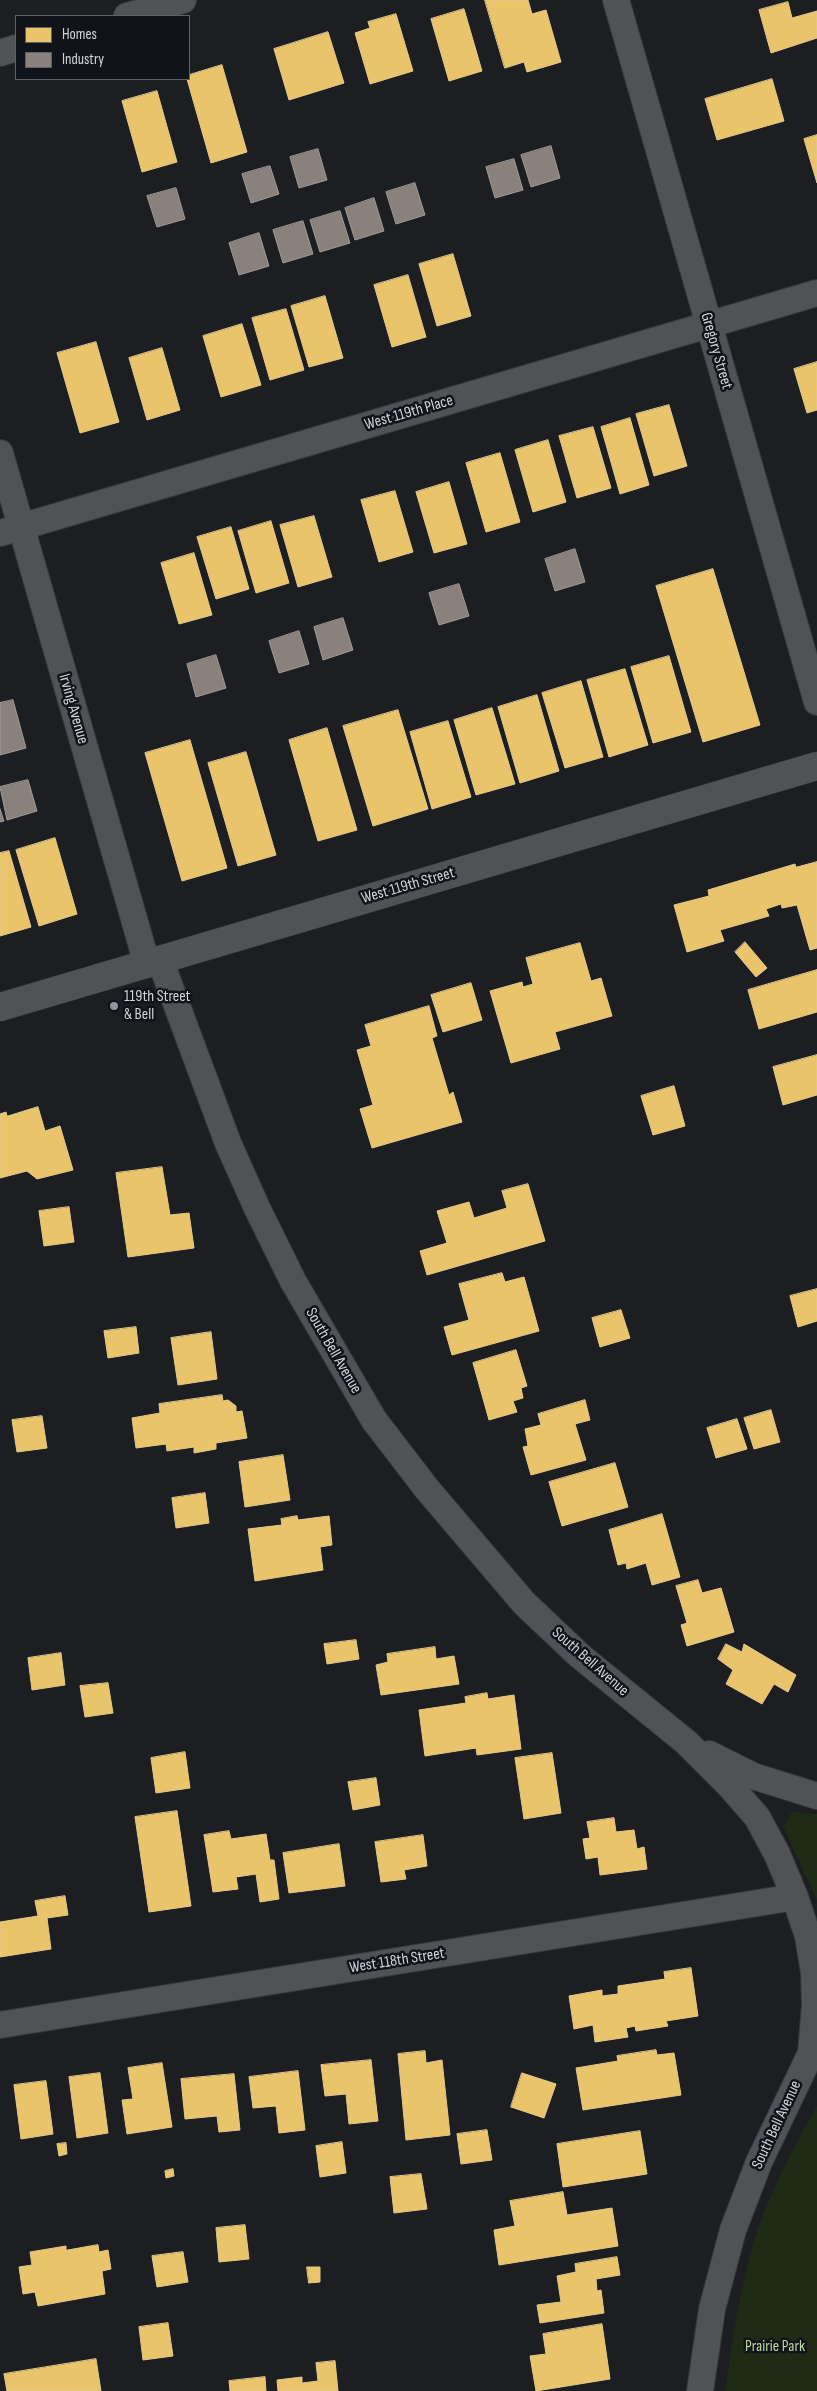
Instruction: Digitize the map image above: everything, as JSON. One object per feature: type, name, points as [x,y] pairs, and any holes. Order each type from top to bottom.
[{"type":"street","points":[[130,15],[183,0]]},
{"type":"street","name":"Gregory Street","points":[[616,0],[817,702]]},
{"type":"street","points":[[0,53],[15,48]]},
{"type":"street","name":"West 119th Place","points":[[11,530],[817,293]]},
{"type":"street","name":"Irving Avenue","points":[[0,453],[11,530],[154,962]]},
{"type":"street","name":"West 119th Street","points":[[0,1007],[817,766]]},
{"type":"street","name":"South Bell Avenue","points":[[154,962],[228,1143],[257,1208],[293,1281],[374,1420],[427,1489],[524,1603],[580,1656],[686,1742],[730,1786],[757,1817],[778,1854],[795,1896],[808,1936],[814,1972],[814,2048],[759,2162],[733,2230],[712,2309],[700,2391]]},
{"type":"street","points":[[686,1742],[753,1776],[817,1796]]},
{"type":"street","name":"West 118th Street","points":[[0,2025],[795,1896]]},
{"type":"green space","points":[[792,1812],[817,1814],[817,1900],[783,1826]]},
{"type":"green space","name":"Prairie Park","points":[[817,2106],[817,2391],[725,2391],[738,2308],[761,2219],[778,2181]]},
{"type":"building: Homes","points":[[485,0],[528,0],[532,14],[546,10],[561,62],[527,72],[524,62],[505,68]]},
{"type":"building: Homes","points":[[788,2],[792,18],[817,11],[817,38],[771,53],[759,10]]},
{"type":"building: Homes","points":[[464,9],[482,71],[449,81],[431,19]]},
{"type":"building: Homes","points":[[396,14],[413,71],[370,84],[355,33],[370,28],[368,22]]},
{"type":"building: Homes","points":[[328,32],[344,83],[289,100],[274,49]]},
{"type":"building: Homes","points":[[222,65],[247,152],[211,163],[187,80],[190,80],[190,75]]},
{"type":"building: Homes","points":[[772,79],[784,121],[717,140],[705,99]]},
{"type":"building: Homes","points":[[157,91],[177,162],[142,172],[122,101]]},
{"type":"building: Homes","points":[[817,135],[817,183],[804,139]]},
{"type":"building: Homes","points":[[453,254],[471,316],[437,326],[419,264]]},
{"type":"building: Homes","points":[[408,275],[426,337],[392,347],[374,285]]},
{"type":"building: Homes","points":[[325,296],[343,358],[309,367],[291,306]]},
{"type":"building: Homes","points":[[286,309],[304,370],[270,380],[252,318]]},
{"type":"building: Homes","points":[[242,324],[261,385],[221,397],[203,336]]},
{"type":"building: Homes","points":[[96,342],[119,422],[80,433],[57,353]]},
{"type":"building: Homes","points":[[162,348],[180,410],[147,420],[129,358]]},
{"type":"building: Homes","points":[[817,362],[817,410],[807,413],[794,369]]},
{"type":"building: Homes","points":[[669,405],[687,466],[654,476],[636,414]]},
{"type":"building: Homes","points":[[630,418],[649,485],[620,494],[601,427]]},
{"type":"building: Homes","points":[[593,427],[611,488],[577,498],[559,436]]},
{"type":"building: Homes","points":[[548,440],[566,502],[533,512],[515,450]]},
{"type":"building: Homes","points":[[500,453],[520,522],[486,532],[466,463]]},
{"type":"building: Homes","points":[[449,482],[467,544],[434,553],[416,492]]},
{"type":"building: Homes","points":[[395,491],[413,552],[379,562],[361,500]]},
{"type":"building: Homes","points":[[314,516],[332,577],[298,587],[280,525]]},
{"type":"building: Homes","points":[[271,521],[289,583],[256,593],[238,531]]},
{"type":"building: Homes","points":[[231,527],[249,589],[216,599],[197,537]]},
{"type":"building: Homes","points":[[194,553],[212,615],[179,624],[161,563]]},
{"type":"building: Homes","points":[[713,569],[760,725],[703,742],[656,586]]},
{"type":"building: Homes","points":[[669,656],[691,732],[653,743],[631,667]]},
{"type":"building: Homes","points":[[625,669],[648,745],[609,757],[587,680]]},
{"type":"building: Homes","points":[[581,681],[603,757],[565,768],[542,693]]},
{"type":"building: Homes","points":[[537,695],[559,771],[520,783],[498,707]]},
{"type":"building: Homes","points":[[492,708],[515,784],[476,795],[454,720]]},
{"type":"building: Homes","points":[[398,710],[428,809],[373,826],[343,726]]},
{"type":"building: Homes","points":[[448,721],[471,797],[432,809],[410,732]]},
{"type":"building: Homes","points":[[327,728],[357,830],[318,841],[289,740]]},
{"type":"building: Homes","points":[[190,740],[227,868],[182,881],[145,753]]},
{"type":"building: Homes","points":[[246,752],[276,855],[238,866],[208,763]]},
{"type":"building: Homes","points":[[55,838],[77,914],[39,926],[16,850]]},
{"type":"building: Homes","points":[[9,851],[31,927],[0,936],[0,853]]},
{"type":"building: Homes","points":[[817,862],[817,948],[810,950],[797,905],[782,908],[781,904],[766,909],[769,916],[720,930],[724,941],[687,952],[674,905],[709,896],[708,890],[795,864],[796,867]]},
{"type":"building: Homes","points":[[745,942],[767,968],[756,977],[735,952]]},
{"type":"building: Homes","points":[[580,943],[591,981],[601,978],[612,1016],[555,1032],[560,1049],[511,1063],[490,991],[522,982],[523,987],[533,984],[526,958]]},
{"type":"building: Homes","points":[[817,970],[817,1012],[759,1029],[748,990]]},
{"type":"building: Homes","points":[[471,983],[482,1020],[443,1032],[431,995]]},
{"type":"building: Homes","points":[[429,1006],[437,1036],[432,1038],[449,1095],[453,1092],[462,1122],[372,1148],[360,1109],[373,1105],[357,1050],[371,1046],[365,1025]]},
{"type":"building: Homes","points":[[817,1055],[817,1095],[783,1105],[773,1067]]},
{"type":"building: Homes","points":[[674,1086],[685,1126],[653,1135],[641,1096]]},
{"type":"building: Homes","points":[[38,1107],[45,1131],[60,1126],[73,1170],[37,1179],[27,1171],[0,1178],[0,1114],[6,1112],[7,1116]]},
{"type":"building: Homes","points":[[162,1167],[170,1215],[189,1213],[194,1248],[128,1257],[116,1173]]},
{"type":"building: Homes","points":[[528,1184],[545,1241],[427,1275],[420,1251],[447,1243],[437,1211],[469,1202],[474,1218],[507,1208],[502,1191]]},
{"type":"building: Homes","points":[[69,1207],[74,1242],[44,1246],[39,1211]]},
{"type":"building: Homes","points":[[502,1273],[505,1282],[524,1277],[539,1331],[452,1355],[444,1327],[469,1320],[459,1284]]},
{"type":"building: Homes","points":[[817,1289],[817,1321],[798,1327],[790,1296]]},
{"type":"building: Homes","points":[[621,1310],[630,1338],[600,1347],[592,1318]]},
{"type":"building: Homes","points":[[136,1327],[139,1353],[108,1358],[104,1331]]},
{"type":"building: Homes","points":[[211,1332],[217,1379],[178,1385],[171,1338]]},
{"type":"building: Homes","points":[[516,1350],[527,1386],[521,1388],[523,1398],[513,1401],[517,1412],[489,1420],[473,1363]]},
{"type":"building: Homes","points":[[222,1395],[223,1401],[228,1400],[236,1406],[236,1412],[242,1411],[247,1438],[216,1443],[216,1449],[194,1453],[194,1447],[167,1451],[166,1444],[136,1448],[132,1418],[160,1413],[159,1404]]},
{"type":"building: Homes","points":[[585,1400],[590,1420],[575,1424],[586,1460],[531,1475],[523,1447],[528,1446],[525,1429],[541,1425],[538,1414]]},
{"type":"building: Homes","points":[[771,1410],[780,1442],[754,1449],[744,1418]]},
{"type":"building: Homes","points":[[42,1416],[47,1448],[17,1452],[12,1420]]},
{"type":"building: Homes","points":[[737,1419],[747,1449],[716,1458],[707,1428]]},
{"type":"building: Homes","points":[[283,1455],[290,1500],[245,1507],[239,1462]]},
{"type":"building: Homes","points":[[615,1463],[628,1507],[562,1526],[549,1482]]},
{"type":"building: Homes","points":[[205,1493],[209,1523],[176,1528],[172,1498]]},
{"type":"building: Homes","points":[[662,1514],[680,1577],[652,1585],[646,1563],[627,1569],[626,1563],[618,1565],[609,1530]]},
{"type":"building: Homes","points":[[297,1516],[298,1520],[329,1516],[332,1545],[320,1547],[323,1570],[255,1581],[248,1529],[282,1525],[281,1519]]},
{"type":"building: Homes","points":[[698,1580],[702,1593],[721,1588],[734,1632],[687,1646],[681,1625],[687,1623],[676,1586]]},
{"type":"building: Homes","points":[[356,1640],[359,1659],[327,1664],[324,1644]]},
{"type":"building: Homes","points":[[726,1644],[742,1652],[744,1644],[796,1675],[788,1692],[774,1684],[762,1704],[726,1684],[733,1670],[718,1659]]},
{"type":"building: Homes","points":[[435,1647],[436,1659],[454,1656],[459,1684],[381,1695],[376,1665],[388,1662],[387,1654]]},
{"type":"building: Homes","points":[[61,1653],[65,1685],[32,1690],[28,1658]]},
{"type":"building: Homes","points":[[108,1683],[113,1713],[85,1717],[80,1686]]},
{"type":"building: Homes","points":[[487,1693],[488,1699],[514,1695],[521,1749],[477,1755],[476,1748],[425,1756],[419,1710],[466,1703],[465,1697]]},
{"type":"building: Homes","points":[[185,1752],[190,1788],[156,1793],[151,1758]]},
{"type":"building: Homes","points":[[552,1753],[561,1813],[524,1819],[515,1758]]},
{"type":"building: Homes","points":[[376,1778],[380,1805],[353,1810],[348,1782]]},
{"type":"building: Homes","points":[[177,1811],[191,1906],[149,1912],[135,1817]]},
{"type":"building: Homes","points":[[614,1818],[616,1832],[634,1830],[637,1849],[644,1847],[647,1869],[600,1875],[598,1857],[586,1859],[583,1839],[590,1838],[587,1822]]},
{"type":"building: Homes","points":[[229,1831],[231,1839],[266,1834],[270,1860],[274,1860],[279,1899],[260,1902],[256,1874],[236,1877],[238,1889],[213,1892],[204,1835]]},
{"type":"building: Homes","points":[[423,1835],[427,1866],[404,1870],[406,1879],[381,1882],[375,1842]]},
{"type":"building: Homes","points":[[339,1844],[345,1886],[289,1893],[283,1853]]},
{"type":"building: Homes","points":[[65,1896],[68,1915],[47,1918],[51,1949],[0,1957],[0,1922],[38,1916],[35,1901]]},
{"type":"building: Homes","points":[[691,1968],[698,2016],[666,2021],[668,2026],[636,2031],[635,2026],[626,2028],[628,2037],[595,2042],[593,2025],[574,2029],[569,1996],[602,1990],[602,1996],[618,1994],[618,1986],[665,1979],[664,1972]]},
{"type":"building: Homes","points":[[656,2050],[657,2055],[674,2053],[681,2095],[583,2110],[576,2068],[618,2061],[617,2056]]},
{"type":"building: Homes","points":[[425,2051],[426,2063],[442,2060],[450,2135],[406,2140],[398,2054]]},
{"type":"building: Homes","points":[[371,2060],[378,2121],[349,2124],[346,2094],[325,2096],[321,2065]]},
{"type":"building: Homes","points":[[162,2063],[172,2127],[127,2134],[122,2100],[133,2099],[128,2068]]},
{"type":"building: Homes","points":[[298,2071],[305,2130],[279,2133],[276,2106],[253,2108],[249,2077]]},
{"type":"building: Homes","points":[[100,2073],[108,2133],[77,2138],[69,2077]]},
{"type":"building: Homes","points":[[522,2073],[556,2084],[544,2118],[511,2107]]},
{"type":"building: Homes","points":[[234,2074],[240,2130],[219,2132],[217,2116],[185,2119],[181,2079]]},
{"type":"building: Homes","points":[[46,2081],[53,2134],[21,2139],[14,2085]]},
{"type":"building: Homes","points":[[487,2130],[492,2160],[461,2164],[457,2134]]},
{"type":"building: Homes","points":[[640,2131],[647,2174],[563,2187],[557,2144]]},
{"type":"building: Homes","points":[[342,2142],[346,2173],[320,2177],[316,2146]]},
{"type":"building: Homes","points":[[66,2143],[67,2154],[59,2156],[57,2144]]},
{"type":"building: Homes","points":[[173,2169],[174,2176],[166,2178],[165,2171]]},
{"type":"building: Homes","points":[[421,2174],[427,2209],[394,2213],[390,2177]]},
{"type":"building: Homes","points":[[563,2192],[567,2215],[612,2208],[618,2246],[499,2265],[494,2230],[515,2226],[510,2201]]},
{"type":"building: Homes","points":[[245,2225],[249,2259],[219,2262],[216,2228]]},
{"type":"building: Homes","points":[[98,2245],[99,2252],[108,2250],[111,2269],[102,2271],[105,2294],[38,2306],[35,2292],[23,2294],[19,2267],[32,2265],[30,2252],[66,2246],[66,2250]]},
{"type":"building: Homes","points":[[183,2252],[188,2282],[157,2287],[152,2256]]},
{"type":"building: Homes","points":[[617,2257],[620,2275],[596,2279],[597,2291],[601,2290],[604,2313],[540,2323],[537,2305],[561,2302],[557,2276],[576,2272],[575,2264]]},
{"type":"building: Homes","points":[[307,2267],[320,2267],[320,2282],[309,2283]]},
{"type":"building: Homes","points":[[168,2323],[173,2356],[143,2360],[139,2327]]},
{"type":"building: Homes","points":[[602,2324],[610,2379],[536,2391],[530,2356],[546,2354],[543,2334]]},
{"type":"building: Homes","points":[[96,2359],[101,2391],[7,2391],[4,2374]]},
{"type":"building: Homes","points":[[335,2361],[338,2391],[278,2391],[277,2380],[302,2377],[302,2383],[318,2381],[316,2363]]},
{"type":"building: Homes","points":[[265,2377],[266,2391],[230,2391],[229,2381]]},
{"type":"building: Industry","points":[[551,146],[560,178],[531,187],[521,155]]},
{"type":"building: Industry","points":[[318,149],[327,180],[299,188],[290,157]]},
{"type":"building: Industry","points":[[514,159],[523,190],[495,198],[486,167]]},
{"type":"building: Industry","points":[[270,166],[279,194],[251,203],[242,174]]},
{"type":"building: Industry","points":[[415,183],[425,215],[396,224],[386,192]]},
{"type":"building: Industry","points":[[176,188],[185,219],[157,227],[147,196]]},
{"type":"building: Industry","points":[[374,198],[384,231],[355,240],[345,208]]},
{"type":"building: Industry","points":[[340,211],[350,243],[320,252],[310,220]]},
{"type":"building: Industry","points":[[303,221],[313,254],[283,263],[273,230]]},
{"type":"building: Industry","points":[[259,233],[269,266],[239,275],[229,243]]},
{"type":"building: Industry","points":[[575,549],[585,582],[555,591],[545,559]]},
{"type":"building: Industry","points":[[459,584],[469,616],[439,625],[429,593]]},
{"type":"building: Industry","points":[[343,618],[353,650],[323,660],[314,627]]},
{"type":"building: Industry","points":[[299,631],[309,664],[279,673],[269,641]]},
{"type":"building: Industry","points":[[216,655],[226,688],[196,697],[187,664]]},
{"type":"building: Industry","points":[[13,700],[26,748],[0,755],[0,703]]},
{"type":"building: Industry","points":[[28,780],[37,811],[7,820],[0,787]]},
{"type":"building: Industry","points":[[0,809],[4,821],[0,822]]},
{"type":"place","name":"119th Street & Bell","points":[[114,1006]]}]
